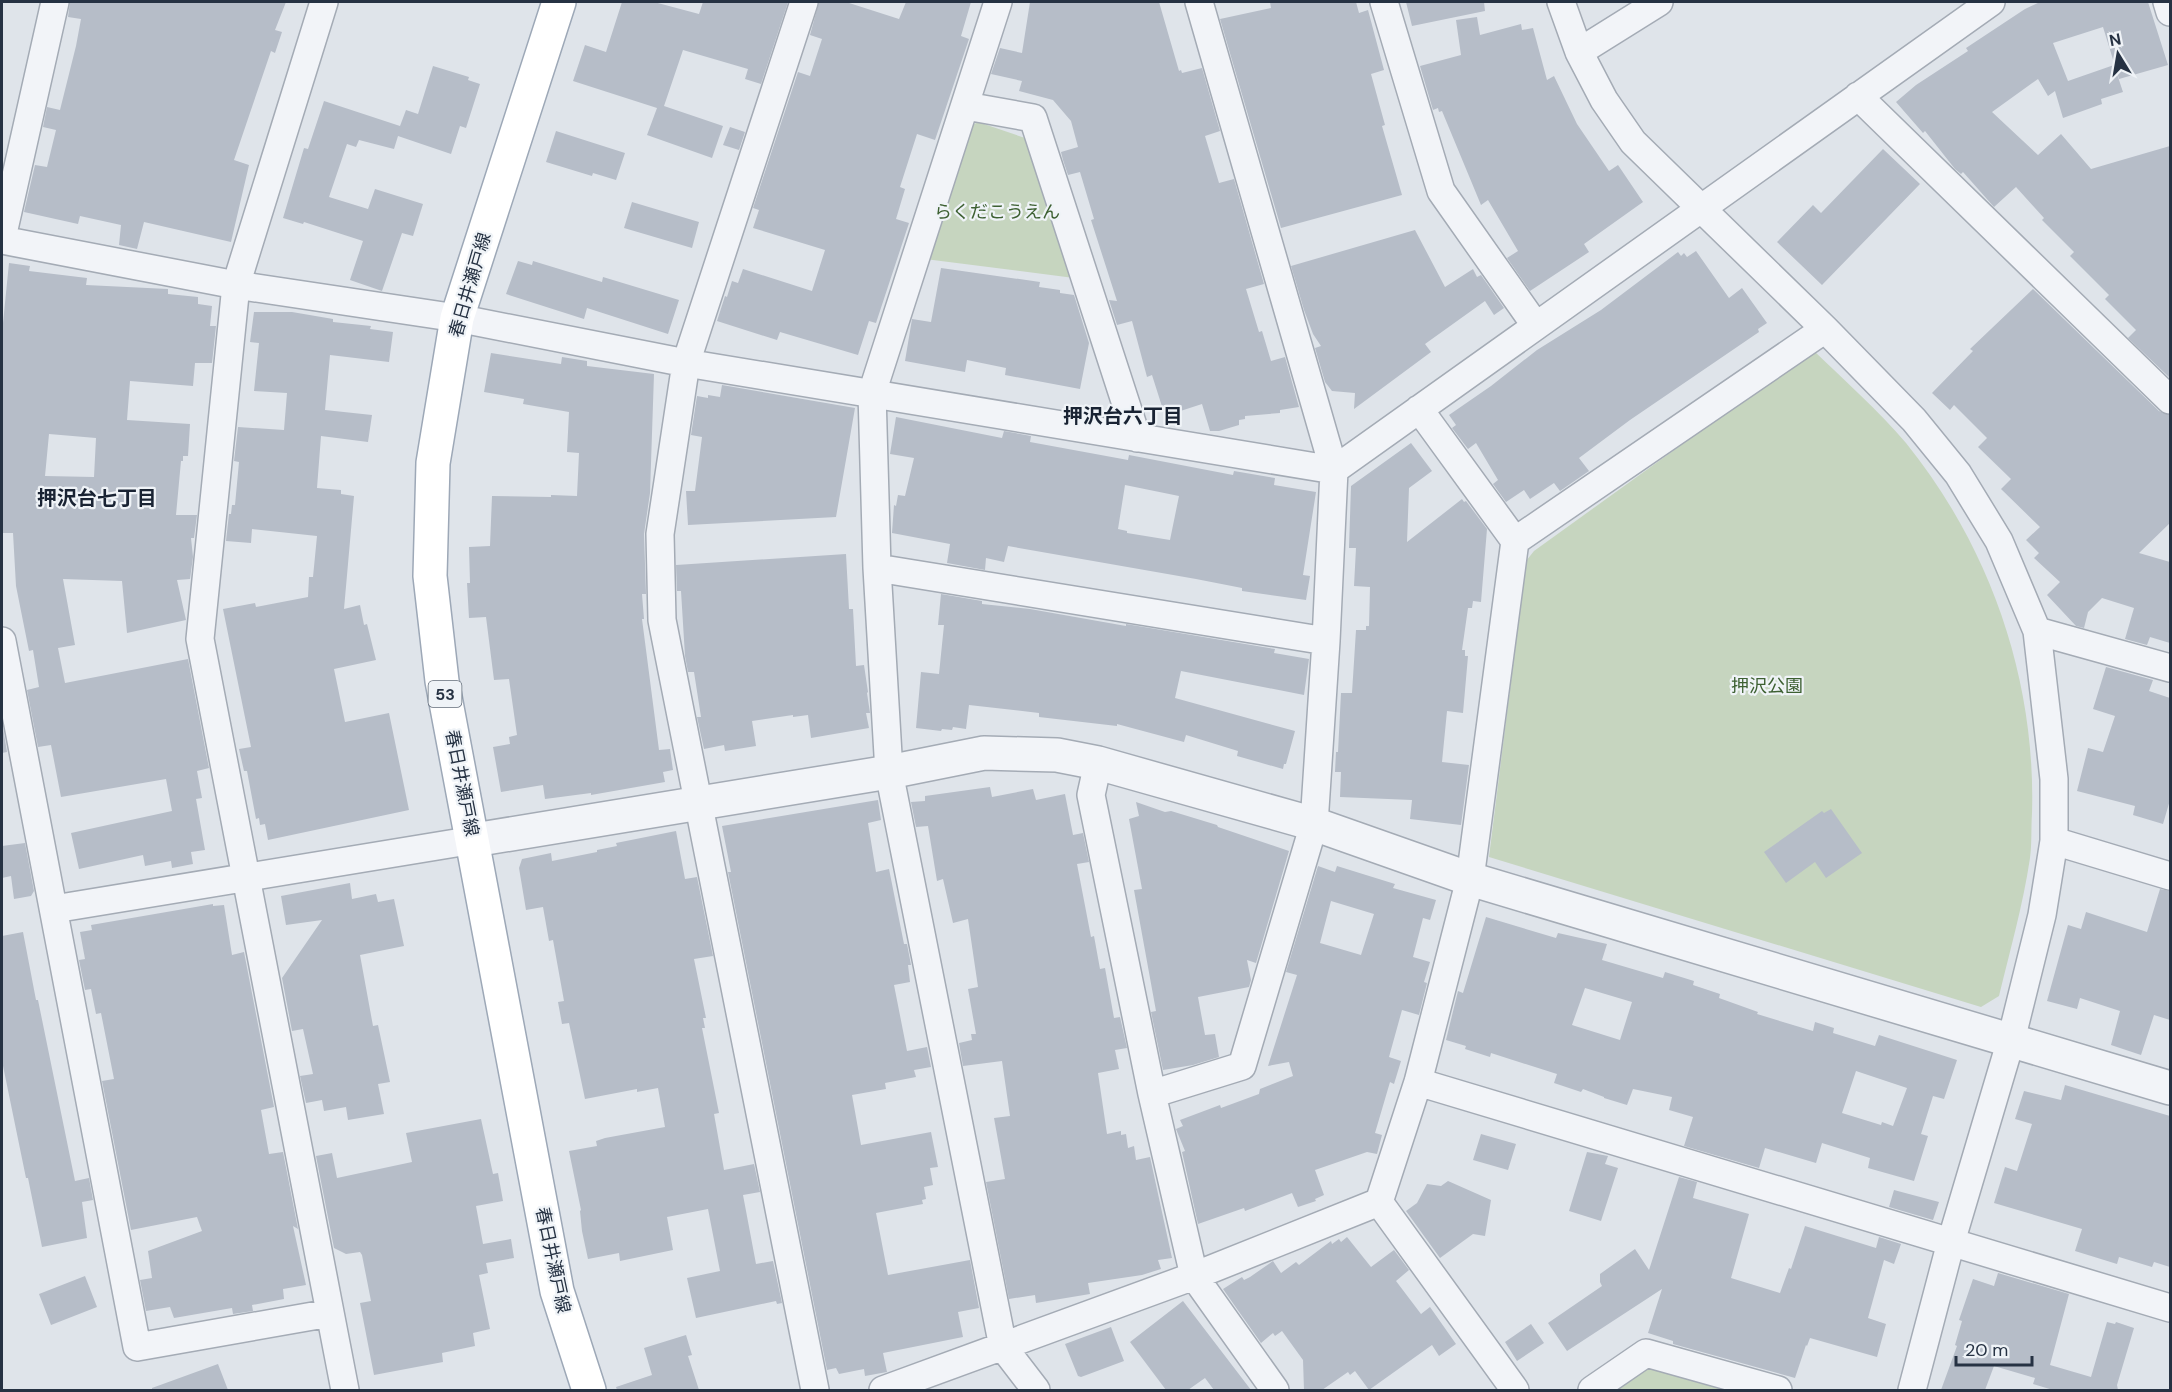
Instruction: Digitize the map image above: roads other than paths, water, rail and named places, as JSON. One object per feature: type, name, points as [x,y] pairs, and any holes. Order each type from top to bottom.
[{"type":"main road","name":"春日井瀬戸線","points":[[559,2],[457,318],[433,463],[430,576],[442,681],[474,840],[556,1291],[589,1390]]},
{"type":"street","points":[[55,2],[2,239],[236,285],[457,318],[686,363],[1334,470],[1990,2]]},
{"type":"street","points":[[324,2],[236,285],[200,639],[345,1390]]},
{"type":"street","points":[[804,2],[686,363],[660,534],[660,567],[662,620],[814,1390]]},
{"type":"street","points":[[998,2],[872,393],[877,568],[889,772],[1004,1347],[1036,1390]]},
{"type":"street","points":[[1152,1094],[1242,1066],[1314,824],[1334,470],[1199,2]]},
{"type":"street","points":[[1384,2],[1441,191],[1536,326]]},
{"type":"street","points":[[1561,2],[1579,52],[1604,100],[1633,142],[1825,329],[1914,420],[1958,474],[1999,541],[2037,631],[2054,779],[2054,841],[2042,915],[2011,1040],[1951,1242],[1912,1390]]},
{"type":"street","points":[[1579,52],[1659,2]]},
{"type":"street","points":[[2167,2],[2170,12]]},
{"type":"street","points":[[1858,96],[2170,400]]},
{"type":"street","points":[[966,106],[1033,118],[1137,438]]},
{"type":"street","points":[[1515,541],[1825,329]]},
{"type":"street","points":[[1379,1202],[1418,1082],[1470,879],[1515,541],[1419,409]]},
{"type":"street","points":[[877,568],[1326,641]]},
{"type":"street","points":[[2037,631],[2170,668]]},
{"type":"street","points":[[2,641],[137,1347],[330,1313]]},
{"type":"street","points":[[54,909],[889,772],[984,753],[1057,755],[1098,763],[1314,824],[1470,879],[2170,1088]]},
{"type":"street","points":[[1098,763],[1091,795],[1152,1094],[1194,1276],[1275,1390]]},
{"type":"street","points":[[2054,841],[2170,876]]},
{"type":"street","points":[[1418,1082],[2170,1308]]},
{"type":"street","points":[[883,1390],[1194,1276],[1379,1202]]},
{"type":"street","points":[[1379,1202],[1515,1390]]},
{"type":"street","points":[[1592,1390],[1646,1353],[1778,1390]]},
{"type":"district","name":"押沢台六丁目","points":[[1123,416]]},
{"type":"district","name":"押沢台七丁目","points":[[97,498]]},
{"type":"park label","name":"らくだこうえん","points":[[997,212]]},
{"type":"park label","name":"押沢公園","points":[[1767,686]]}]
